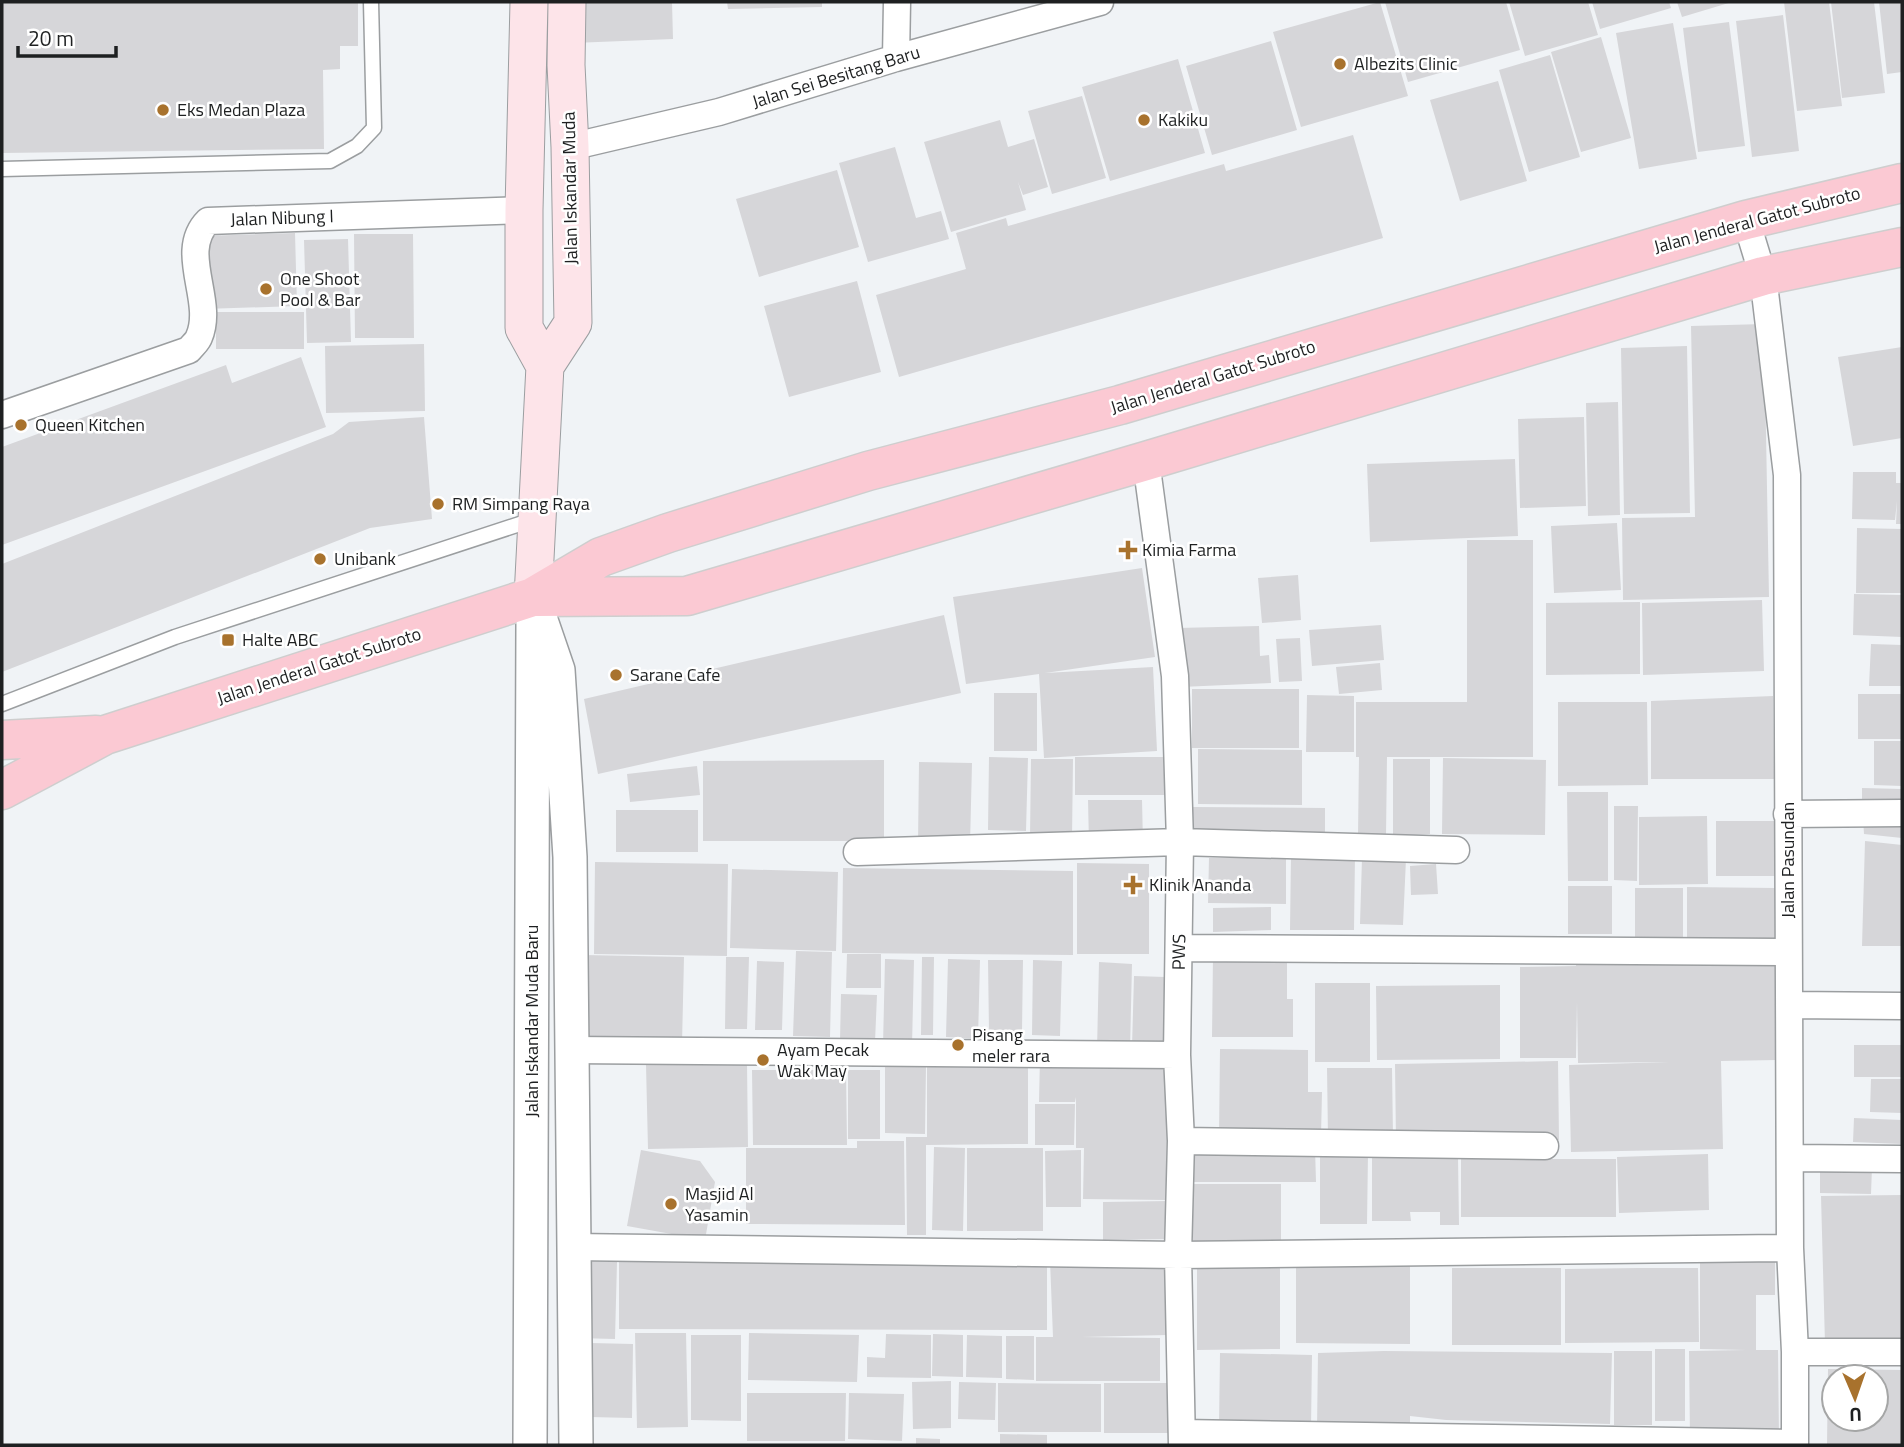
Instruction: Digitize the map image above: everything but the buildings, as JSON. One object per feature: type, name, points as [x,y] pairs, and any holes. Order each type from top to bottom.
[{"type":"main road","points":[[529,2],[524,328],[545,366]]},
{"type":"main road","name":"Jalan Iskandar Muda","points":[[533,597],[545,366],[573,323],[566,65],[568,2]]},
{"type":"main road","name":"Jalan Jenderal Gatot Subroto","points":[[2,790],[105,735],[533,597],[601,557],[668,533],[868,471],[1120,405],[1746,219],[1902,183]]},
{"type":"main road","name":"Jalan Jenderal Gatot Subroto","points":[[533,597],[687,596],[1763,276],[1902,247]]},
{"type":"main road","name":"Jalan Jenderal Gatot Subroto","points":[[2,740],[105,735]]},
{"type":"street","points":[[897,2],[897,58]]},
{"type":"street","name":"Jalan Sei Besitang Baru","points":[[570,147],[719,112],[897,58],[1100,2]]},
{"type":"street","name":"Jalan Nibung I","points":[[2,415],[189,349],[199,338],[203,316],[195,246],[198,231],[208,221],[524,210]]},
{"type":"street","name":"Jalan Pasundan","points":[[1746,219],[1763,276],[1787,475],[1790,1248],[1795,1352],[1795,1444]]},
{"type":"street","name":"PWS","points":[[1146,461],[1175,676],[1180,842],[1177,1055],[1181,1140],[1178,1255],[1182,1439]]},
{"type":"street","points":[[533,597],[558,670],[569,857],[576,1445]]},
{"type":"street","name":"Jalan Iskandar Muda Baru","points":[[530,1445],[533,597]]},
{"type":"street","points":[[1787,814],[1902,813]]},
{"type":"street","points":[[857,852],[1180,842],[1456,850]]},
{"type":"street","points":[[1180,948],[1788,952]]},
{"type":"street","points":[[1789,1005],[1902,1006]]},
{"type":"street","points":[[570,1050],[1177,1055]]},
{"type":"street","points":[[1181,1140],[1545,1146]]},
{"type":"street","points":[[1791,1158],[1902,1160]]},
{"type":"street","points":[[532,1189],[573,1188]]},
{"type":"street","points":[[573,1247],[1178,1255],[1790,1248]]},
{"type":"street","points":[[1795,1352],[1902,1352]]},
{"type":"street","points":[[1182,1439],[1795,1444]]},
{"type":"lane","points":[[2,169],[330,161],[358,146],[374,128],[371,2]]},
{"type":"lane","points":[[2,704],[175,637],[536,518]]},
{"type":"place","name":"Albezits Clinic","points":[[1340,64]]},
{"type":"place","name":"Eks Medan Plaza","points":[[163,110]]},
{"type":"place","name":"Kakiku","points":[[1144,120]]},
{"type":"place","name":"One Shoot Pool & Bar","points":[[266,289]]},
{"type":"place","name":"Queen Kitchen","points":[[21,425]]},
{"type":"place","name":"RM Simpang Raya","points":[[438,504]]},
{"type":"place","name":"Kimia Farma","points":[[1128,550]]},
{"type":"place","name":"Unibank","points":[[320,559]]},
{"type":"place","name":"Halte ABC","points":[[228,640]]},
{"type":"place","name":"Sarane Cafe","points":[[616,675]]},
{"type":"place","name":"Klinik Ananda","points":[[1133,885]]},
{"type":"place","name":"Pisang meler rara","points":[[958,1045]]},
{"type":"place","name":"Ayam Pecak Wak May","points":[[763,1060]]},
{"type":"place","name":"Masjid Al Yasamin","points":[[671,1204]]}]
